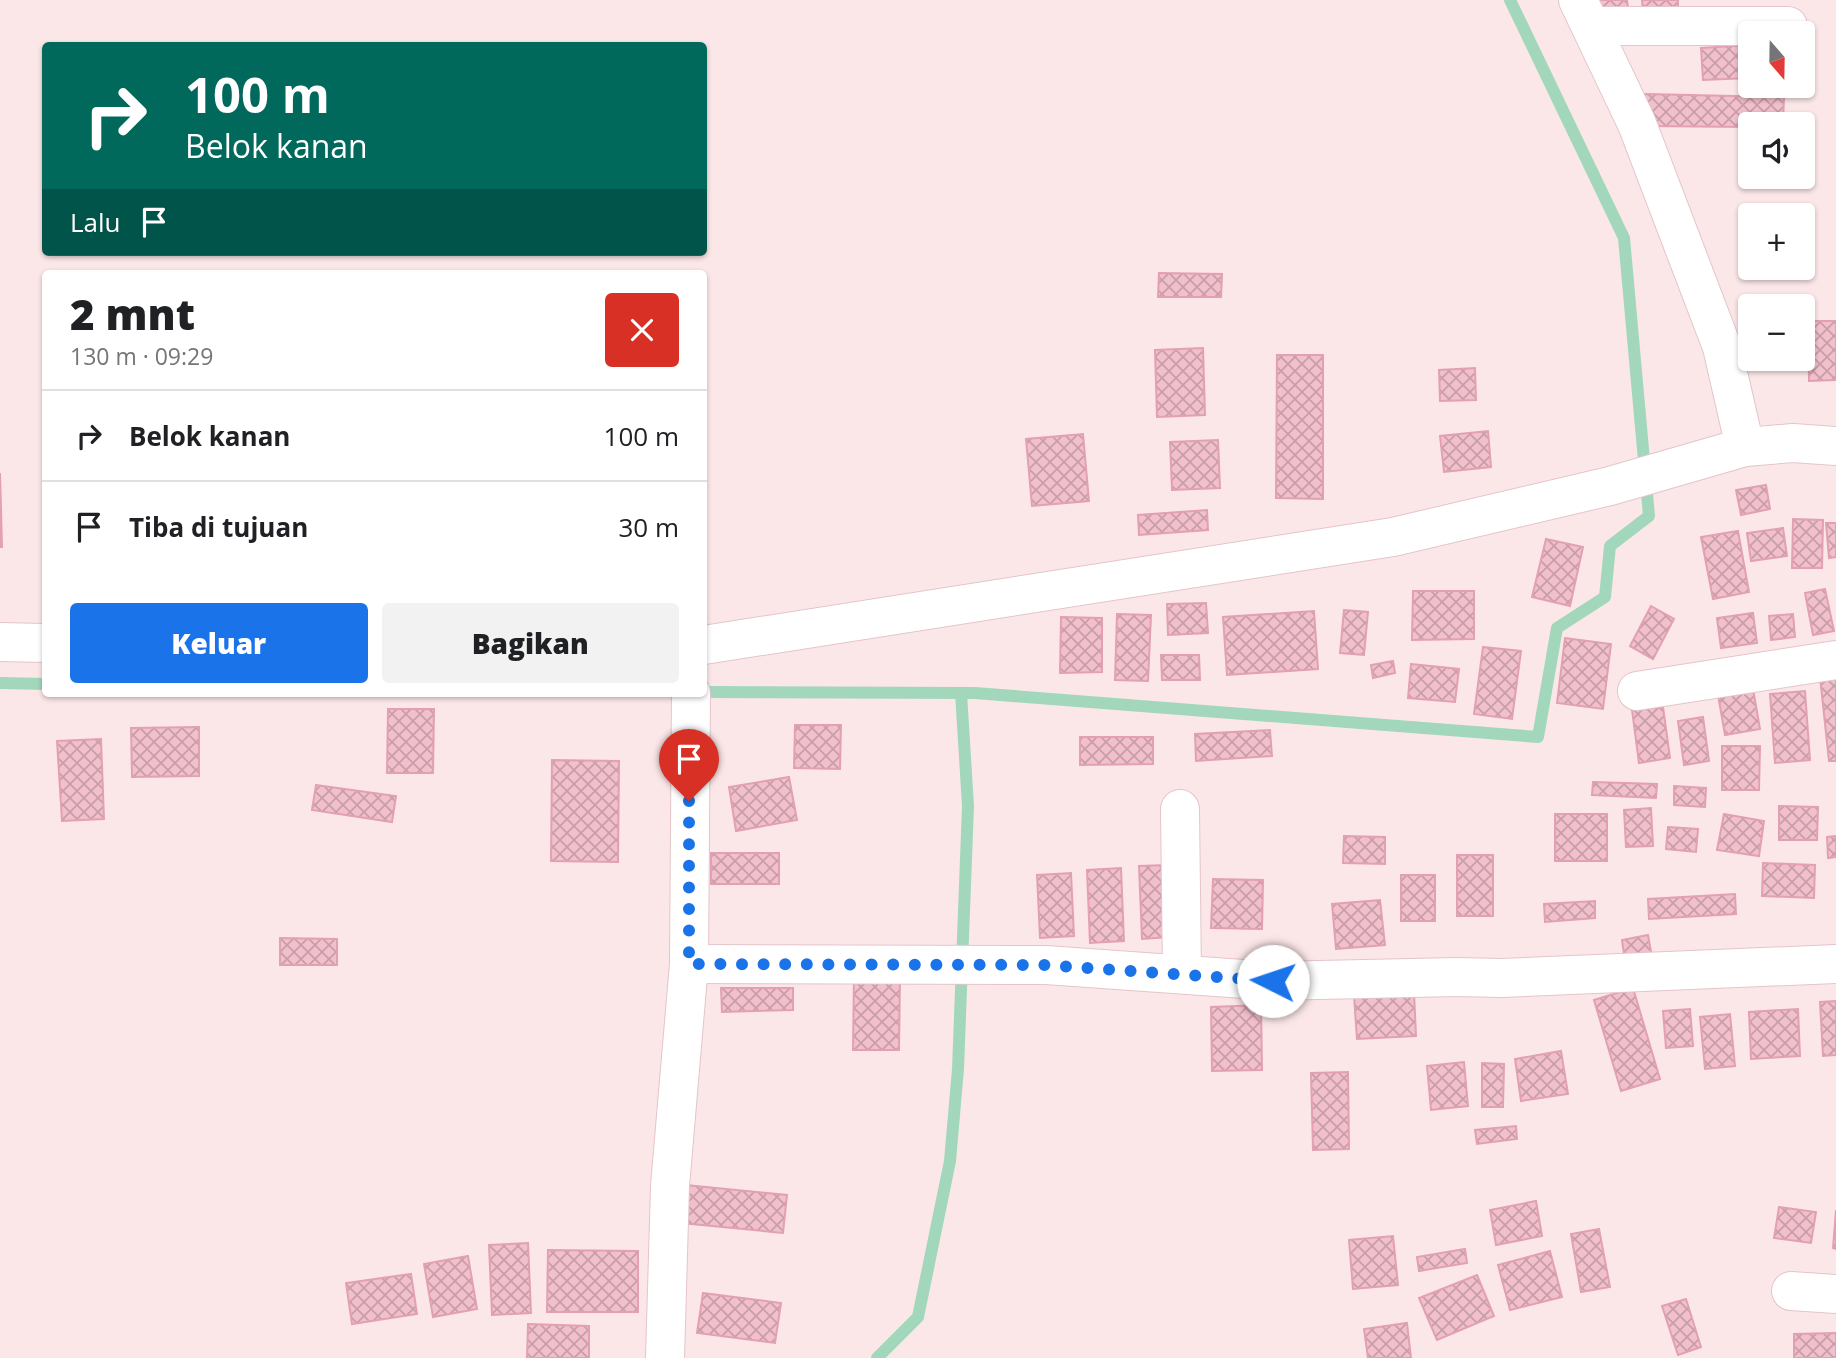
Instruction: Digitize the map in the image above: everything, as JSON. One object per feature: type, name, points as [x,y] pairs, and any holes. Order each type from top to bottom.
[{"type":"street","points":[[1738,23],[1585,13],[1637,124],[1722,347],[1745,447]]},
{"type":"street","points":[[707,645],[1393,537],[1611,486],[1745,447],[1793,443],[1836,446]]},
{"type":"street","points":[[0,642],[42,643]]},
{"type":"street","points":[[1637,691],[1836,660]]},
{"type":"street","points":[[665,1358],[670,1186],[689,964],[691,697]]},
{"type":"street","points":[[1181,809],[1182,974]]},
{"type":"street","points":[[689,964],[1046,965],[1273,981],[1502,978],[1836,964]]},
{"type":"street","points":[[1791,1291],[1836,1294]]},
{"type":"building","points":[[1596,0],[1627,0],[1629,14],[1598,17]]},
{"type":"building","points":[[1642,0],[1678,0],[1678,12],[1643,13]]},
{"type":"building","points":[[1738,46],[1738,79],[1703,80],[1701,48]]},
{"type":"building","points":[[1645,94],[1784,98],[1783,112],[1738,112],[1738,127],[1644,126]]},
{"type":"building","points":[[1159,273],[1222,274],[1221,297],[1158,297]]},
{"type":"building","points":[[1815,321],[1836,321],[1836,380],[1809,381],[1809,371],[1815,371]]},
{"type":"building","points":[[1203,348],[1205,415],[1157,417],[1155,350]]},
{"type":"building","points":[[1277,355],[1323,355],[1323,499],[1276,498]]},
{"type":"building","points":[[1475,368],[1476,400],[1440,401],[1439,370]]},
{"type":"building","points":[[1488,431],[1491,467],[1444,472],[1440,436]]},
{"type":"building","points":[[1083,434],[1089,501],[1032,506],[1026,439]]},
{"type":"building","points":[[1218,440],[1220,488],[1172,490],[1170,442]]},
{"type":"building","points":[[0,473],[2,547],[0,547]]},
{"type":"building","points":[[1766,485],[1770,509],[1741,515],[1736,490]]},
{"type":"building","points":[[1207,510],[1208,530],[1139,535],[1138,515]]},
{"type":"building","points":[[1793,519],[1823,520],[1822,568],[1792,568]]},
{"type":"building","points":[[1826,523],[1836,523],[1836,557],[1829,558]]},
{"type":"building","points":[[1783,528],[1787,556],[1751,561],[1747,533]]},
{"type":"building","points":[[1738,531],[1749,592],[1713,599],[1701,537]]},
{"type":"building","points":[[1546,539],[1583,547],[1570,606],[1532,597]]},
{"type":"building","points":[[1825,589],[1834,631],[1813,635],[1805,593]]},
{"type":"building","points":[[1413,591],[1474,591],[1474,639],[1412,640]]},
{"type":"building","points":[[1206,603],[1208,633],[1168,635],[1167,604]]},
{"type":"building","points":[[1651,606],[1674,619],[1653,659],[1630,646]]},
{"type":"building","points":[[1344,610],[1368,612],[1364,655],[1340,653]]},
{"type":"building","points":[[1314,611],[1318,669],[1227,675],[1223,617]]},
{"type":"building","points":[[1753,613],[1757,643],[1721,648],[1717,618]]},
{"type":"building","points":[[1117,614],[1151,615],[1148,681],[1115,680]]},
{"type":"building","points":[[1793,614],[1795,637],[1771,640],[1769,616]]},
{"type":"building","points":[[1061,617],[1102,618],[1102,672],[1060,673]]},
{"type":"building","points":[[1565,638],[1611,644],[1603,709],[1557,703]]},
{"type":"building","points":[[1483,647],[1521,651],[1512,719],[1474,714]]},
{"type":"building","points":[[1161,655],[1199,655],[1200,680],[1162,680]]},
{"type":"building","points":[[1393,661],[1395,673],[1373,678],[1371,665]]},
{"type":"building","points":[[1411,664],[1459,669],[1455,702],[1408,698]]},
{"type":"building","points":[[1836,675],[1836,761],[1829,761],[1820,677]]},
{"type":"building","points":[[1753,689],[1760,729],[1725,735],[1718,695]]},
{"type":"building","points":[[1805,691],[1810,760],[1775,763],[1770,694]]},
{"type":"building","points":[[1663,707],[1670,758],[1639,763],[1632,710]]},
{"type":"building","points":[[388,709],[434,709],[433,773],[387,773]]},
{"type":"building","points":[[1703,717],[1709,761],[1684,765],[1678,721]]},
{"type":"building","points":[[795,725],[841,725],[840,769],[794,768]]},
{"type":"building","points":[[199,727],[199,776],[132,777],[131,728]]},
{"type":"building","points":[[1270,730],[1272,756],[1196,761],[1195,734]]},
{"type":"building","points":[[1080,737],[1153,737],[1153,764],[1080,765]]},
{"type":"building","points":[[101,739],[104,819],[62,821],[57,741]]},
{"type":"building","points":[[1722,746],[1760,746],[1759,790],[1722,790]]},
{"type":"building","points":[[552,760],[619,761],[618,862],[551,861]]},
{"type":"building","points":[[789,777],[797,820],[736,831],[729,787]]},
{"type":"building","points":[[1593,782],[1657,784],[1656,798],[1592,795]]},
{"type":"building","points":[[316,785],[396,796],[392,822],[312,810]]},
{"type":"building","points":[[1674,786],[1706,788],[1705,807],[1674,805]]},
{"type":"building","points":[[1779,806],[1818,807],[1817,840],[1779,840]]},
{"type":"building","points":[[1651,808],[1653,846],[1626,847],[1624,810]]},
{"type":"building","points":[[1555,814],[1607,814],[1607,861],[1555,861]]},
{"type":"building","points":[[1724,814],[1764,821],[1759,856],[1717,850]]},
{"type":"building","points":[[1668,827],[1698,829],[1696,852],[1666,849]]},
{"type":"building","points":[[1344,836],[1385,837],[1385,864],[1343,863]]},
{"type":"building","points":[[1836,836],[1836,857],[1828,858],[1827,837]]},
{"type":"building","points":[[711,853],[779,853],[779,884],[711,884]]},
{"type":"building","points":[[1457,855],[1493,855],[1493,916],[1457,916]]},
{"type":"building","points":[[1763,863],[1815,865],[1814,898],[1762,896]]},
{"type":"building","points":[[1167,865],[1169,937],[1142,939],[1139,866]]},
{"type":"building","points":[[1121,868],[1124,941],[1090,943],[1087,870]]},
{"type":"building","points":[[1071,873],[1074,936],[1040,938],[1037,875]]},
{"type":"building","points":[[1401,875],[1435,875],[1435,921],[1401,921]]},
{"type":"building","points":[[1213,879],[1263,880],[1262,929],[1211,928]]},
{"type":"building","points":[[1735,894],[1736,914],[1649,919],[1648,899]]},
{"type":"building","points":[[1380,900],[1385,945],[1336,949],[1332,904]]},
{"type":"building","points":[[1595,901],[1595,918],[1545,922],[1544,904]]},
{"type":"building","points":[[1648,935],[1653,963],[1626,968],[1622,940]]},
{"type":"building","points":[[280,938],[337,939],[337,965],[280,965]]},
{"type":"building","points":[[854,976],[900,976],[899,1050],[853,1050]]},
{"type":"building","points":[[721,988],[793,988],[793,1010],[722,1012]]},
{"type":"building","points":[[1633,988],[1660,1079],[1621,1091],[1594,1000]]},
{"type":"building","points":[[1414,992],[1416,1036],[1357,1039],[1354,996]]},
{"type":"building","points":[[1836,1001],[1836,1055],[1823,1056],[1820,1002]]},
{"type":"building","points":[[1261,1005],[1262,1070],[1212,1071],[1211,1007]]},
{"type":"building","points":[[1690,1009],[1693,1046],[1666,1048],[1663,1011]]},
{"type":"building","points":[[1798,1009],[1800,1056],[1751,1059],[1749,1012]]},
{"type":"building","points":[[1730,1014],[1735,1066],[1705,1069],[1700,1017]]},
{"type":"building","points":[[1561,1051],[1568,1094],[1521,1101],[1515,1059]]},
{"type":"building","points":[[1464,1062],[1468,1106],[1431,1110],[1427,1066]]},
{"type":"building","points":[[1482,1063],[1504,1064],[1503,1107],[1482,1107]]},
{"type":"building","points":[[1348,1072],[1349,1149],[1313,1150],[1311,1073]]},
{"type":"building","points":[[1516,1126],[1517,1139],[1477,1144],[1475,1130]]},
{"type":"building","points":[[686,1185],[787,1195],[783,1233],[682,1223]]},
{"type":"building","points":[[1536,1201],[1542,1236],[1496,1245],[1490,1210]]},
{"type":"building","points":[[1779,1207],[1816,1212],[1811,1243],[1774,1238]]},
{"type":"building","points":[[1836,1210],[1836,1249],[1833,1248]]},
{"type":"building","points":[[1599,1229],[1610,1287],[1581,1292],[1571,1234]]},
{"type":"building","points":[[1393,1236],[1398,1285],[1353,1289],[1349,1240]]},
{"type":"building","points":[[528,1243],[531,1313],[492,1315],[489,1245]]},
{"type":"building","points":[[1465,1249],[1467,1263],[1419,1271],[1417,1257]]},
{"type":"building","points":[[548,1250],[638,1251],[638,1312],[547,1312]]},
{"type":"building","points":[[1550,1251],[1562,1297],[1510,1310],[1498,1265]]},
{"type":"building","points":[[468,1256],[477,1309],[433,1317],[424,1264]]},
{"type":"building","points":[[411,1274],[417,1314],[352,1324],[346,1283]]},
{"type":"building","points":[[1477,1275],[1494,1316],[1437,1340],[1419,1298]]},
{"type":"building","points":[[703,1293],[781,1303],[775,1343],[697,1333]]},
{"type":"building","points":[[1686,1299],[1701,1347],[1678,1355],[1662,1306]]},
{"type":"building","points":[[1407,1323],[1411,1358],[1368,1358],[1364,1329]]},
{"type":"building","points":[[528,1324],[589,1326],[589,1358],[527,1358]]},
{"type":"building","points":[[1836,1333],[1836,1358],[1794,1358],[1794,1334]]},
{"type":"waterway","points":[[707,692],[975,693],[1538,737],[1557,628],[1605,597],[1610,546],[1649,516],[1624,238],[1510,0]]},
{"type":"waterway","points":[[0,683],[42,684]]},
{"type":"waterway","points":[[877,1358],[918,1317],[950,1161],[958,1069],[968,806],[961,693]]},
{"type":"route","points":[[689,801],[689,964],[1046,965],[1273,981]]}]
